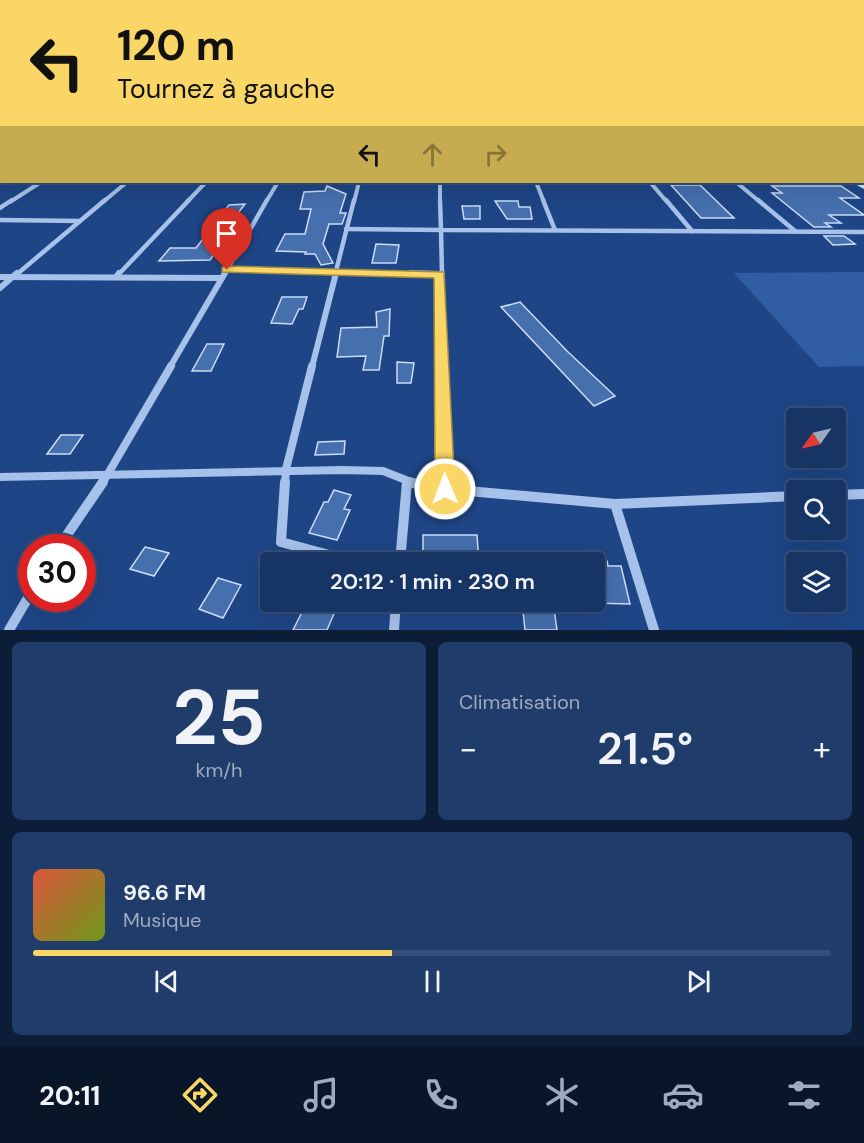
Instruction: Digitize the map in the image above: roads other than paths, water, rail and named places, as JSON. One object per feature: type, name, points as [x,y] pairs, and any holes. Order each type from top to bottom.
[{"type":"street","points":[[0,208],[39,183]]},
{"type":"street","points":[[0,288],[127,183]]},
{"type":"street","points":[[116,278],[205,183]]},
{"type":"street","points":[[67,534],[109,472],[277,183]]},
{"type":"street","points":[[318,552],[281,542],[286,469],[359,183]]},
{"type":"street","points":[[440,183],[445,489]]},
{"type":"street","points":[[536,183],[555,230]]},
{"type":"street","points":[[651,183],[692,231]]},
{"type":"street","points":[[737,183],[796,232]]},
{"type":"street","points":[[0,220],[80,221]]},
{"type":"street","points":[[346,230],[864,232]]},
{"type":"street","points":[[227,270],[440,274]]},
{"type":"street","points":[[0,276],[222,278]]},
{"type":"street","points":[[0,477],[109,472],[286,469],[383,471],[407,482],[445,489],[615,504],[786,496]]},
{"type":"street","points":[[401,552],[407,482]]},
{"type":"street","points":[[846,495],[864,494]]},
{"type":"street","points":[[615,504],[654,630]]},
{"type":"street","points":[[9,630],[20,612]]},
{"type":"street","points":[[394,630],[395,612]]}]
